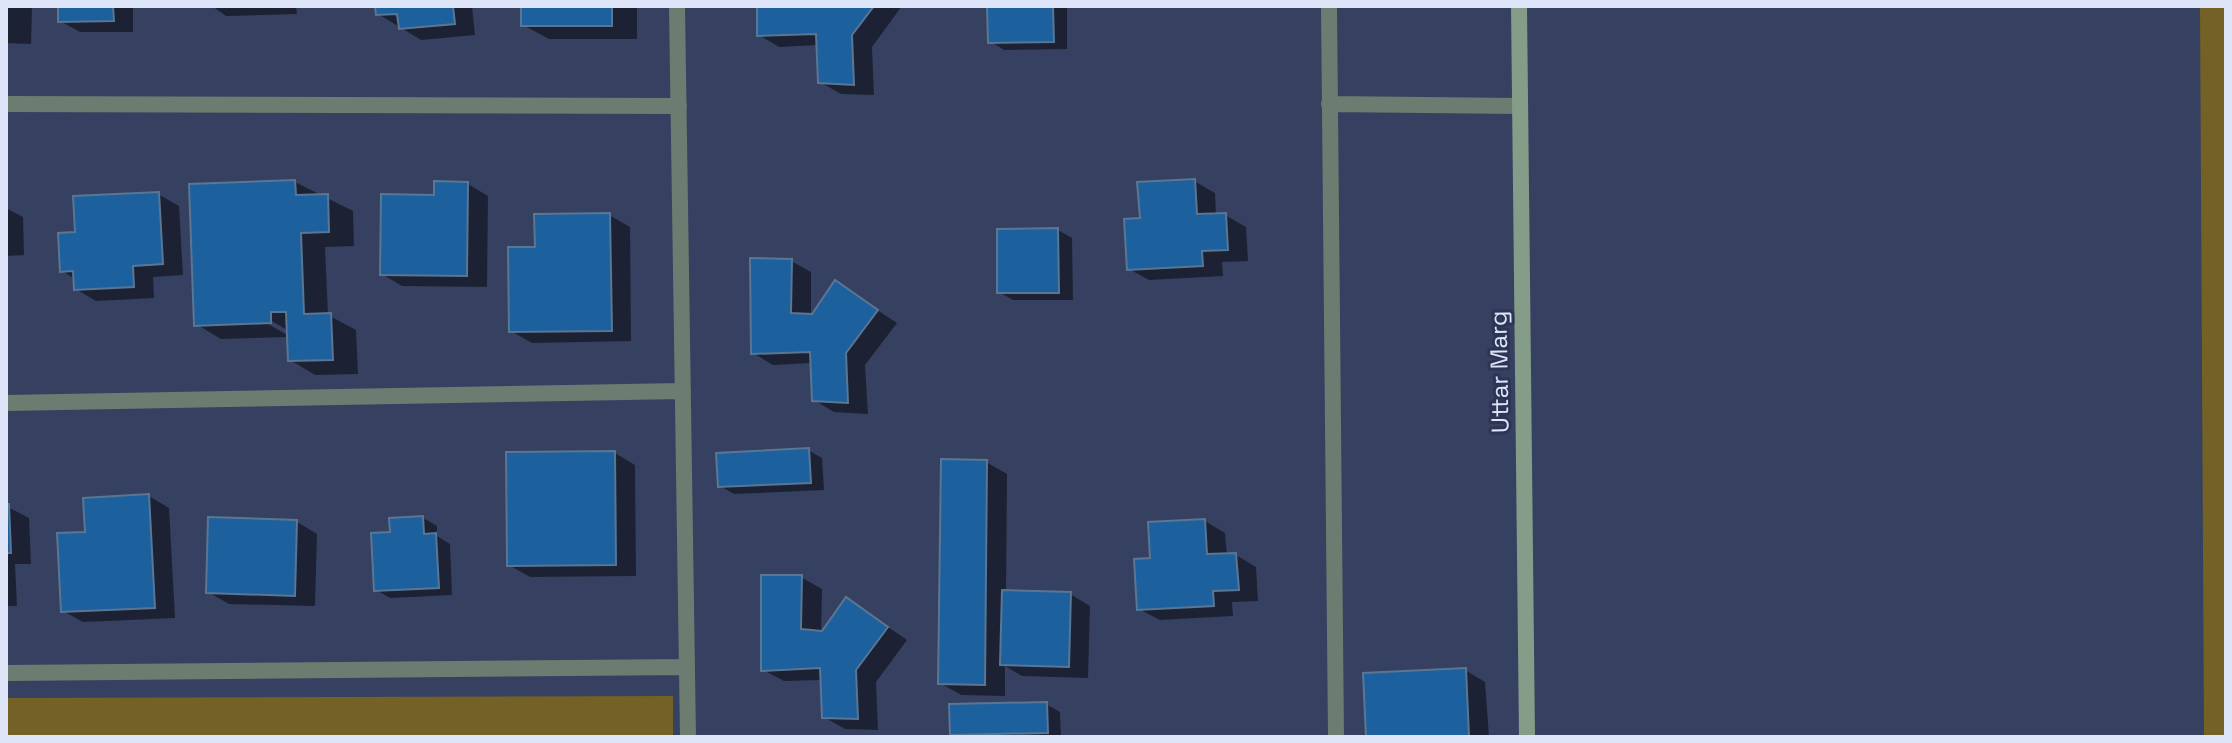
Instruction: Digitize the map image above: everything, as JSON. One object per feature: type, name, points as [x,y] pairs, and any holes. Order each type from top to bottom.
[{"type":"main road","name":"Uttar Marg","points":[[1519,6],[1527,737]]},
{"type":"street","points":[[677,6],[688,737]]},
{"type":"street","points":[[1329,6],[1336,737]]},
{"type":"street","points":[[6,104],[679,106]]},
{"type":"street","points":[[1329,104],[1520,106]]},
{"type":"street","points":[[6,403],[683,391]]},
{"type":"street","points":[[6,673],[687,667]]},
{"type":"shaded area","points":[[2200,6],[2226,6],[2226,737],[2204,737]]},
{"type":"shaded area","points":[[673,696],[673,737],[6,737],[6,698]]},
{"type":"building","points":[[58,6],[113,6],[114,21],[58,22]]},
{"type":"building","points":[[375,6],[453,6],[455,24],[399,29],[397,14],[376,15]]},
{"type":"building","points":[[521,6],[612,6],[612,26],[521,26]]},
{"type":"building","points":[[757,6],[874,6],[852,35],[854,85],[818,83],[816,34],[757,36]]},
{"type":"building","points":[[987,6],[1053,6],[1054,42],[988,43]]},
{"type":"building","points":[[1195,179],[1197,214],[1226,213],[1228,250],[1202,251],[1203,266],[1127,270],[1124,219],[1140,218],[1137,182]]},
{"type":"building","points":[[295,180],[296,195],[328,194],[329,232],[301,233],[304,314],[331,313],[333,360],[288,361],[286,312],[271,312],[271,323],[194,326],[189,184]]},
{"type":"building","points":[[434,181],[468,182],[467,276],[380,275],[381,194],[434,195]]},
{"type":"building","points":[[159,192],[163,264],[133,266],[134,287],[74,290],[73,271],[60,272],[58,233],[75,232],[73,196]]},
{"type":"building","points":[[610,213],[612,331],[509,332],[508,247],[535,247],[534,214]]},
{"type":"building","points":[[1058,228],[1059,293],[997,293],[997,229]]},
{"type":"building","points":[[750,258],[792,259],[791,313],[812,314],[835,280],[878,310],[846,353],[848,403],[812,401],[810,352],[751,354]]},
{"type":"building","points":[[809,448],[811,483],[718,487],[716,453]]},
{"type":"building","points":[[615,451],[616,565],[507,566],[506,452]]},
{"type":"building","points":[[941,459],[987,460],[985,685],[938,684]]},
{"type":"building","points":[[149,494],[155,608],[61,612],[57,533],[85,532],[83,498]]},
{"type":"building","points":[[6,504],[9,504],[11,553],[6,553]]},
{"type":"building","points":[[423,516],[424,534],[436,533],[439,588],[374,591],[371,533],[390,532],[389,518]]},
{"type":"building","points":[[208,517],[297,520],[295,596],[206,593]]},
{"type":"building","points":[[1205,519],[1207,554],[1236,553],[1239,590],[1213,591],[1214,606],[1137,610],[1134,559],[1150,558],[1148,522]]},
{"type":"building","points":[[761,575],[802,575],[801,629],[822,631],[846,597],[888,627],[856,670],[858,719],[822,718],[820,668],[761,671]]},
{"type":"building","points":[[1002,590],[1071,592],[1069,667],[1000,665]]},
{"type":"building","points":[[1466,668],[1469,737],[1366,737],[1363,673]]},
{"type":"building","points":[[1047,702],[1048,733],[950,735],[949,704]]}]
